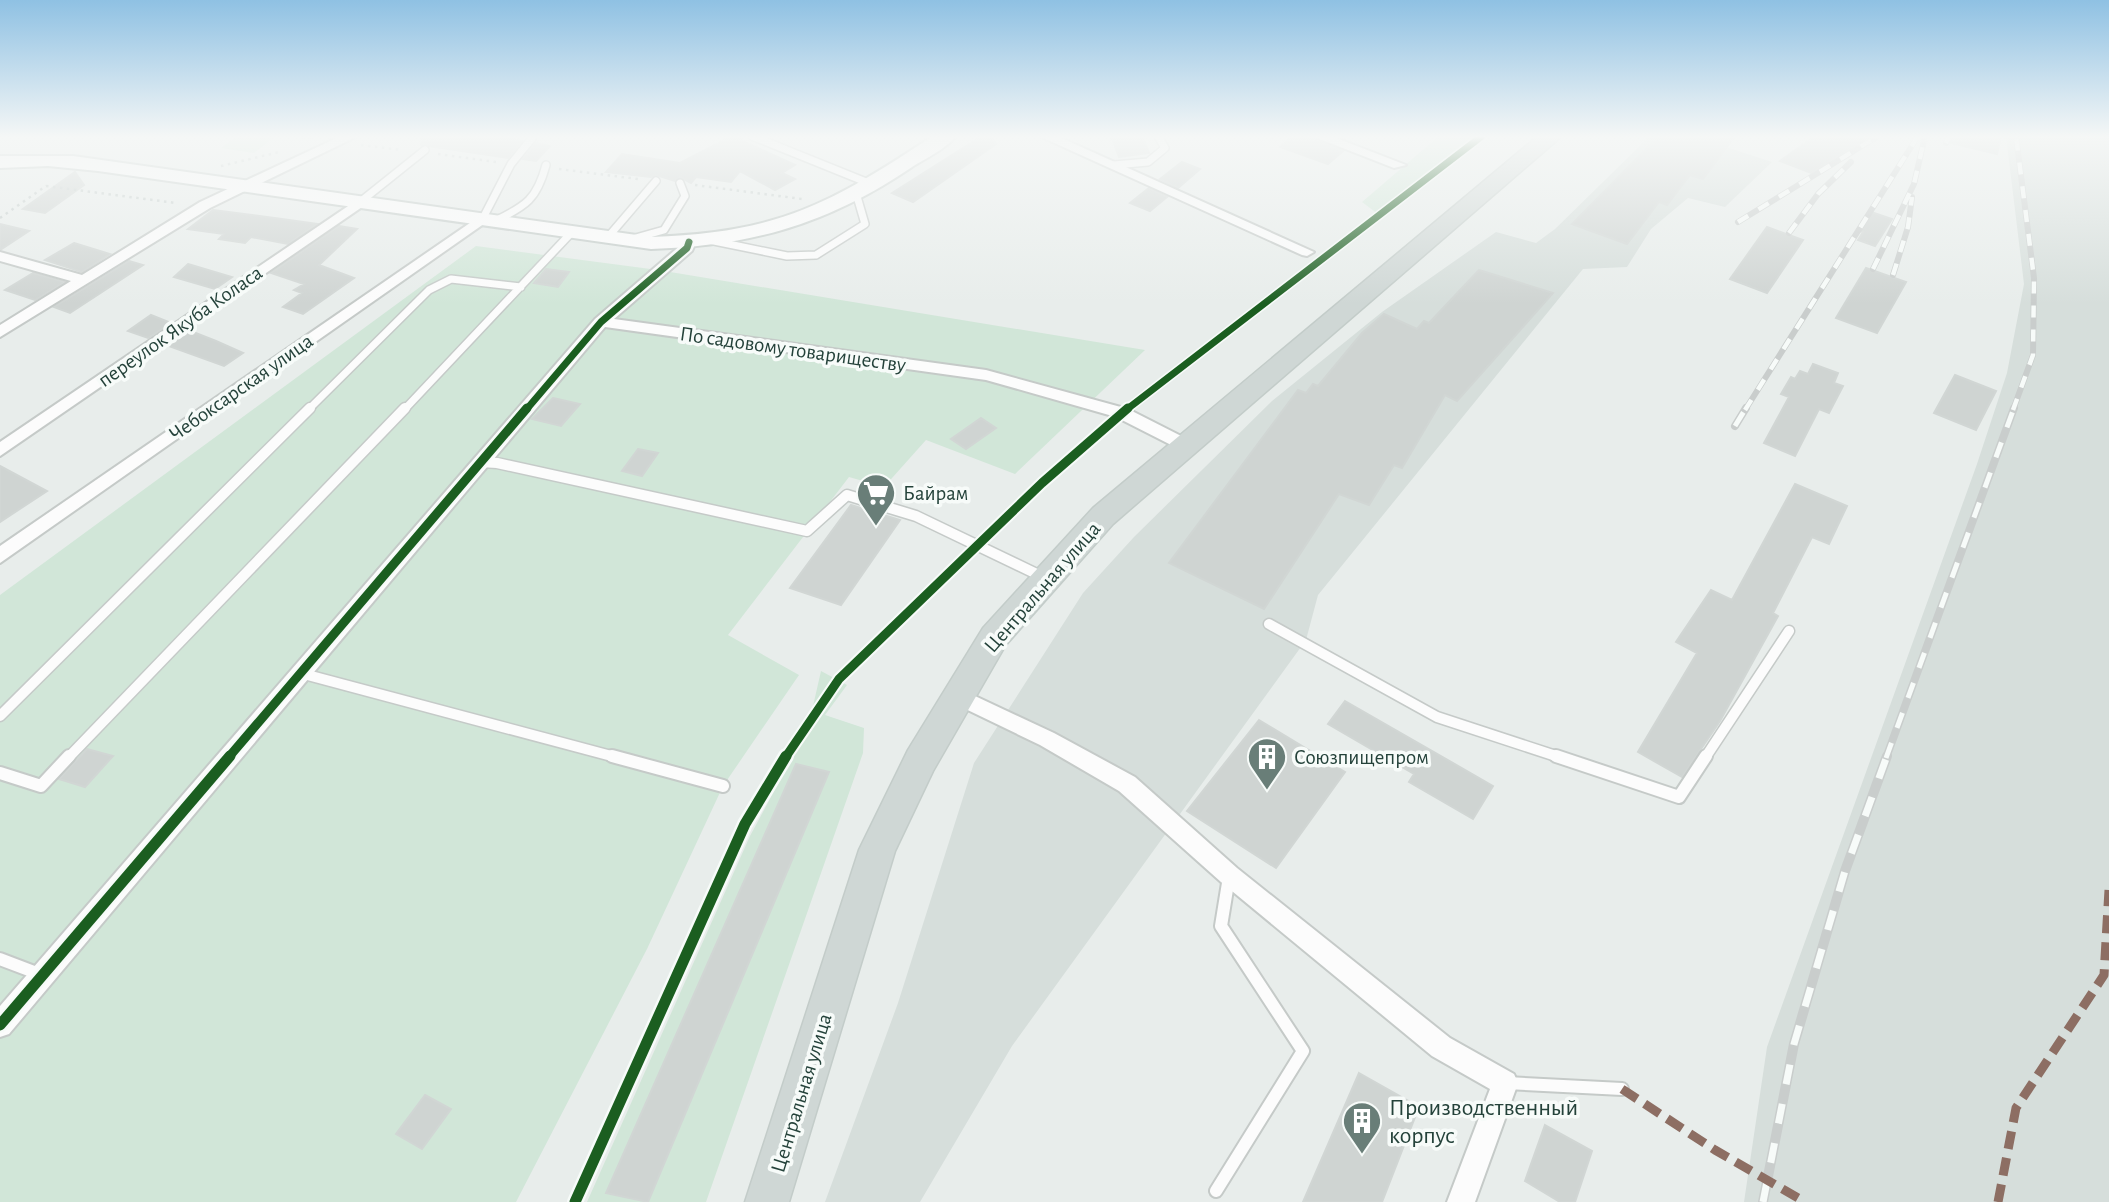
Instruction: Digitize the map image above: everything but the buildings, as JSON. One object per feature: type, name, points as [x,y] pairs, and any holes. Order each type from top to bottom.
[{"type":"main road","name":"Центральная улица","points":[[767,1202],[877,850],[920,761],[994,637],[1103,516],[1484,192]]},
{"type":"street","points":[[0,332],[202,206],[234,192]]},
{"type":"street","points":[[296,192],[629,240],[699,241],[794,222],[857,192]]},
{"type":"street","points":[[1174,192],[1307,252]]},
{"type":"street","name":"переулок Якуба Коласа","points":[[0,450],[360,202]]},
{"type":"street","name":"Чебоксарская улица","points":[[0,556],[489,220]]},
{"type":"street","points":[[0,1025],[601,322],[657,270],[699,241]]},
{"type":"street","points":[[0,256],[84,280]]},
{"type":"street","name":"По садовому товариществу","points":[[601,322],[986,375]]},
{"type":"street","points":[[986,375],[1122,413],[1185,444]]},
{"type":"street","points":[[958,696],[1047,739],[1127,783],[1229,875],[1441,1047],[1505,1083],[1461,1202]]},
{"type":"lane","points":[[360,202],[376,192]]},
{"type":"lane","points":[[489,220],[500,192]]},
{"type":"lane","points":[[489,220],[514,212],[538,192]]},
{"type":"lane","points":[[608,237],[646,192]]},
{"type":"lane","points":[[629,240],[664,230],[685,196],[683,192]]},
{"type":"lane","points":[[699,241],[787,256],[816,255],[865,224],[863,192]]},
{"type":"lane","points":[[0,773],[41,786],[572,233]]},
{"type":"lane","points":[[0,716],[429,290],[451,279],[521,288]]},
{"type":"lane","points":[[479,462],[497,463],[807,531],[847,495],[916,516],[980,544],[1045,578]]},
{"type":"lane","points":[[1269,624],[1437,717],[1679,797],[1789,631]]},
{"type":"lane","points":[[299,673],[723,786]]},
{"type":"lane","points":[[1216,1191],[1303,1051],[1221,926],[1229,875]]},
{"type":"lane","points":[[0,960],[43,975]]},
{"type":"lane","points":[[1505,1083],[1622,1089]]},
{"type":"path","points":[[0,218],[37,192]]},
{"type":"path","points":[[94,192],[202,206]]},
{"type":"path","points":[[748,192],[814,201]]},
{"type":"path","points":[[575,1202],[745,824],[806,724],[839,679],[1042,483],[1122,413],[1409,192]]},
{"type":"shaded area","points":[[1593,192],[1741,192],[1725,207],[1688,198],[1651,229],[1627,267],[1583,269],[1318,595],[1306,640],[1012,1046],[920,1202],[825,1202],[898,1003],[974,763],[1083,593],[1134,537],[1272,401],[1382,312],[1496,232],[1536,243],[1555,229]]},
{"type":"shaded area","points":[[2013,192],[2109,192],[2109,1202],[1744,1202],[1767,1047],[1977,464],[2007,373],[2024,284]]},
{"type":"green space","points":[[1374,192],[1413,192],[1382,217],[1362,202]]},
{"type":"green space","points":[[476,246],[658,270],[1145,350],[1015,474],[926,440],[884,487],[849,477],[728,635],[799,675],[723,786],[647,949],[516,1202],[0,1202],[0,595]]},
{"type":"green space","points":[[821,671],[847,685],[825,715],[864,728],[863,753],[706,1202],[587,1202],[750,836],[808,728]]},
{"type":"railway","points":[[1738,222],[1787,192]]},
{"type":"railway","points":[[1789,233],[1820,192]]},
{"type":"railway","points":[[1745,410],[1883,192]]},
{"type":"railway","points":[[1873,269],[1910,192]]},
{"type":"railway","points":[[2013,410],[2033,355],[2034,278],[2023,192]]},
{"type":"railway","points":[[1893,275],[1908,227],[1912,197]]},
{"type":"railway","points":[[1735,426],[1746,408]]},
{"type":"railway","points":[[1886,758],[2014,408]]},
{"type":"railway","points":[[1763,1202],[1794,1044],[1845,871],[1887,756]]},
{"type":"marked path","points":[[1998,1202],[2016,1108],[2104,975],[2109,890]]},
{"type":"marked path","points":[[1622,1089],[1715,1150],[1805,1202]]},
{"type":"cycle path","points":[[575,1202],[745,824],[806,724],[839,679],[1042,483],[1109,423],[1409,192]]},
{"type":"cycle path","points":[[0,1025],[601,322],[658,270],[687,248],[689,242]]},
{"type":"place","name":"Байрам","points":[[876,527]]},
{"type":"place","name":"Союзпищепром","points":[[1267,791]]},
{"type":"place","name":"Производственный корпус","points":[[1362,1155]]}]
